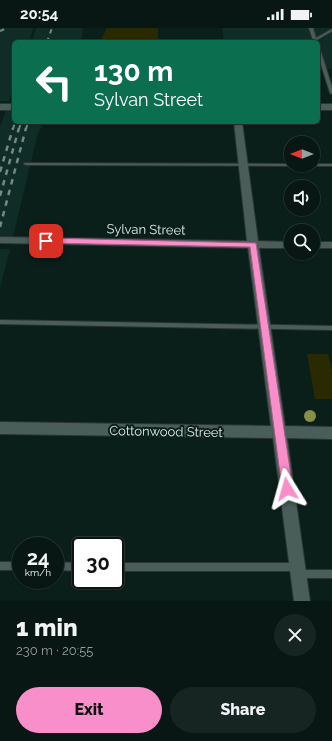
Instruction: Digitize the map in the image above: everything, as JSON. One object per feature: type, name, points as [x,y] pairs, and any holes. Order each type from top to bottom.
[{"type":"street","points":[[0,107],[12,107]]},
{"type":"street","points":[[320,107],[332,108]]},
{"type":"street","points":[[238,124],[302,601]]},
{"type":"street","name":"Sylvan Street","points":[[0,240],[284,245]]},
{"type":"street","points":[[320,245],[332,245]]},
{"type":"street","name":"Cottonwood Street","points":[[0,428],[332,433]]},
{"type":"lane","points":[[311,28],[315,40]]},
{"type":"lane","points":[[317,40],[332,30]]},
{"type":"lane","points":[[320,55],[332,93]]},
{"type":"lane","points":[[26,164],[284,165]]},
{"type":"lane","points":[[320,165],[332,165]]},
{"type":"lane","points":[[0,322],[265,328],[332,328]]},
{"type":"lane","points":[[0,566],[12,566]]},
{"type":"lane","points":[[124,567],[298,571],[332,574]]},
{"type":"shaded area","points":[[0,28],[33,28],[30,40],[12,40],[12,93],[9,101],[0,101]]},
{"type":"shaded area","points":[[36,28],[83,28],[81,40],[33,40]]},
{"type":"shaded area","points":[[107,28],[158,28],[158,40],[101,40]]},
{"type":"shaded area","points":[[222,28],[332,28],[332,69],[320,69],[320,40],[224,40]]},
{"type":"shaded area","points":[[6,111],[12,111],[12,124],[44,124],[38,133],[13,237],[0,237],[0,127]]},
{"type":"shaded area","points":[[0,249],[10,249],[0,288]]},
{"type":"shaded area","points":[[307,354],[328,354],[332,370],[332,399],[315,399]]},
{"type":"railway","points":[[0,31],[7,28]]},
{"type":"railway","points":[[48,40],[52,28]]},
{"type":"railway","points":[[13,129],[14,124]]},
{"type":"railway","points":[[19,129],[20,124]]},
{"type":"railway","points":[[26,129],[27,124]]},
{"type":"railway","points":[[0,172],[13,128]]},
{"type":"railway","points":[[0,196],[19,128]]},
{"type":"railway","points":[[0,227],[26,128]]},
{"type":"route","points":[[46,241],[254,245],[287,489]]}]
